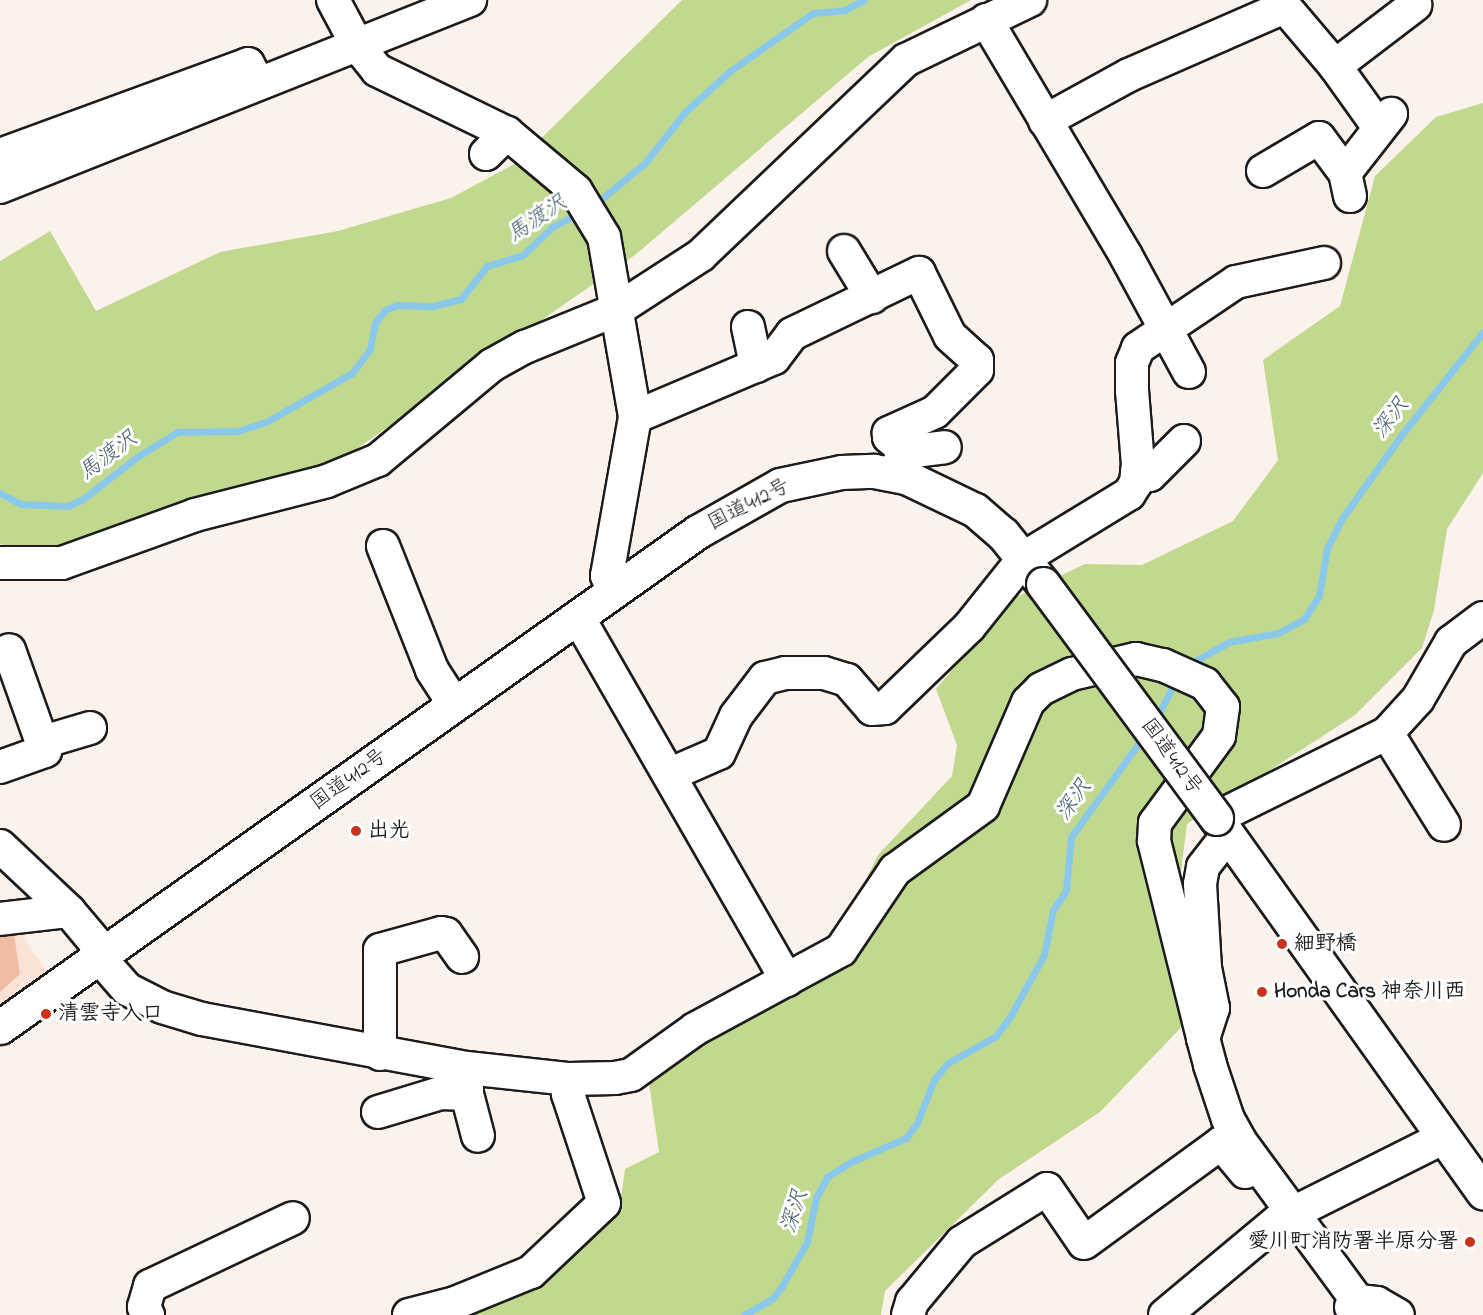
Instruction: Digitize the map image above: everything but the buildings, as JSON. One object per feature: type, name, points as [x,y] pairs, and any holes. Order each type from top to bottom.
[{"type":"highway","name":"国道412号","points":[[0,1027],[615,590],[737,506],[780,486],[841,472],[899,463],[938,491],[975,510],[1034,571],[1222,827],[1483,1192]]},
{"type":"street","points":[[333,0],[357,45],[377,70],[496,143],[562,177],[592,213],[609,258],[636,417],[607,576],[615,590]]},
{"type":"street","points":[[0,187],[470,0]]},
{"type":"street","points":[[0,563],[62,563],[195,515],[359,468],[378,460],[492,365],[525,347],[618,309],[701,255],[906,60],[1030,0]]},
{"type":"street","points":[[1335,66],[1415,5]]},
{"type":"street","points":[[1045,121],[1129,75],[1285,7],[1385,120],[1348,184],[1319,138],[1263,171]]},
{"type":"street","points":[[986,20],[1190,372]]},
{"type":"street","points":[[0,155],[248,64],[258,84]]},
{"type":"street","points":[[844,251],[872,297]]},
{"type":"street","points":[[670,774],[718,753],[736,716],[765,678],[785,673],[824,674],[847,680],[872,709],[885,708],[969,627],[1129,494],[1137,472],[1132,363],[1138,348],[1236,282],[1324,263]]},
{"type":"street","points":[[636,417],[774,358],[792,334],[919,273],[950,336],[977,360],[977,370],[935,412],[889,433],[899,463],[945,447]]},
{"type":"street","points":[[748,327],[756,366]]},
{"type":"street","points":[[1137,472],[1150,475],[1184,441]]},
{"type":"street","points":[[383,546],[432,670],[454,704]]},
{"type":"street","points":[[578,617],[787,980]]},
{"type":"street","points":[[1203,1038],[1212,1008],[1205,968],[1200,884],[1203,867],[1222,827],[1387,733],[1418,699],[1451,642],[1483,618]]},
{"type":"street","points":[[0,846],[69,911],[94,942],[99,957],[127,989],[162,1007],[202,1019],[380,1054],[467,1081],[631,1075],[695,1029],[841,950],[895,870],[983,806],[1028,702],[1041,689],[1072,674],[1109,663],[1136,659],[1176,671],[1214,693],[1223,707],[1224,723],[1219,736],[1155,823],[1154,841],[1203,1038],[1228,1119],[1274,1188],[1295,1212],[1356,1310],[1377,1303],[1398,1315]]},
{"type":"street","points":[[22,665],[47,755]]},
{"type":"street","points":[[0,767],[47,755],[90,728]]},
{"type":"street","points":[[1387,733],[1438,813]]},
{"type":"street","points":[[0,919],[69,911]]},
{"type":"street","points":[[380,1054],[368,953],[441,933],[446,934],[462,957]]},
{"type":"street","points":[[409,1315],[455,1303],[531,1272],[604,1203],[568,1094],[569,1079]]},
{"type":"street","points":[[378,1112],[441,1093],[467,1081]]},
{"type":"street","points":[[467,1081],[478,1136]]},
{"type":"street","points":[[1195,1093],[1221,1143],[1260,1189],[1274,1188]]},
{"type":"street","points":[[1165,1315],[1279,1220],[1443,1138]]},
{"type":"street","points":[[908,1315],[912,1302],[962,1242],[1047,1189],[1084,1243],[1221,1143]]},
{"type":"street","points":[[138,1312],[150,1286],[243,1254],[293,1218]]},
{"type":"shaded area","points":[[14,924],[47,972],[0,1006],[0,926]]},
{"type":"green space","points":[[682,0],[971,0],[868,57],[635,255],[342,459],[92,566],[0,544],[0,261],[50,231],[96,311],[220,252],[338,231],[451,198],[516,163]]},
{"type":"green space","points":[[1483,103],[1483,473],[1447,529],[1434,610],[1422,648],[1355,715],[1187,824],[1180,879],[1196,1012],[1100,1112],[999,1179],[885,1291],[881,1315],[422,1315],[620,1206],[625,1169],[659,1152],[646,1063],[810,974],[844,924],[878,855],[952,776],[957,745],[936,689],[1012,599],[1085,564],[1142,565],[1233,521],[1278,460],[1263,360],[1340,306],[1375,176],[1436,117]]},
{"type":"waterway","name":"馬渡沢","points":[[594,205],[645,163],[684,113],[730,71],[813,13],[845,10],[864,0]]},
{"type":"waterway","name":"馬渡沢","points":[[0,493],[21,504],[68,506],[83,499],[137,457],[177,432],[238,431],[266,422],[352,373],[370,349],[375,323],[385,310],[397,305],[433,306],[461,299],[487,266],[523,255],[552,227],[581,212]]},
{"type":"waterway","name":"深沢","points":[[1186,666],[1229,642],[1278,633],[1304,619],[1319,596],[1327,548],[1343,517],[1403,433],[1483,332]]},
{"type":"waterway","name":"深沢","points":[[1155,721],[1176,680]]},
{"type":"waterway","name":"深沢","points":[[744,1315],[773,1298],[782,1286],[807,1242],[816,1198],[827,1177],[853,1161],[906,1138],[917,1123],[934,1080],[948,1063],[996,1036],[1011,1015],[1044,955],[1053,910],[1066,891],[1071,837],[1143,737]]},
{"type":"place","name":"出光","points":[[356,831]]},
{"type":"place","name":"細野橋","points":[[1282,944]]},
{"type":"place","name":"Honda Cars 神奈川西","points":[[1262,992]]},
{"type":"place","name":"清雲寺入口","points":[[46,1014]]},
{"type":"place","name":"愛川町消防署半原分署","points":[[1470,1242]]}]
